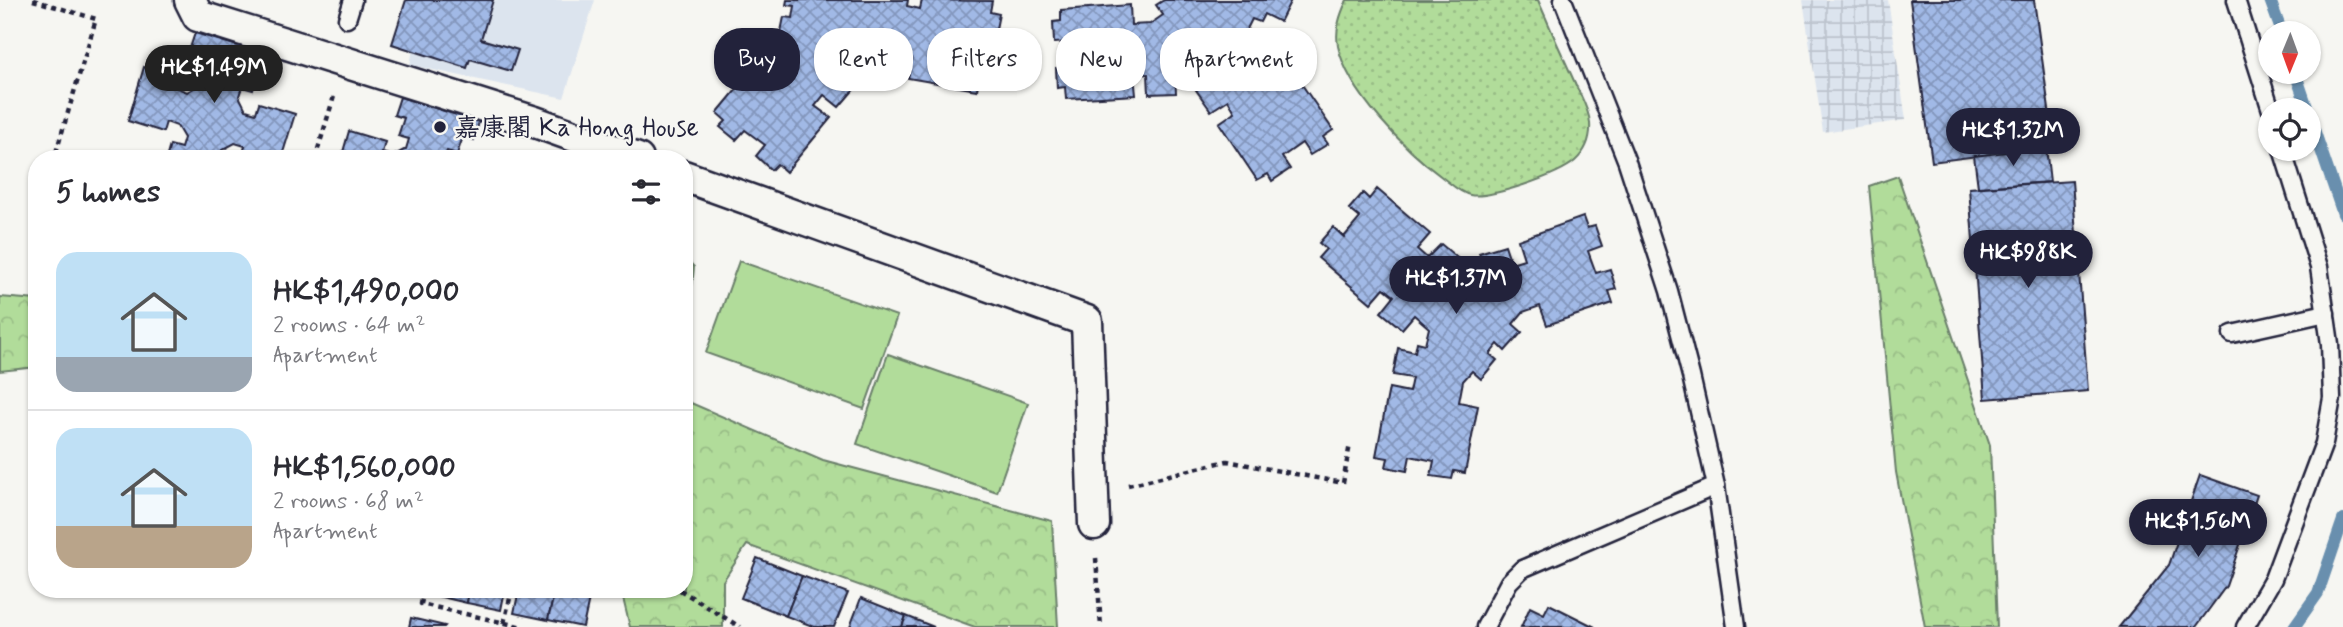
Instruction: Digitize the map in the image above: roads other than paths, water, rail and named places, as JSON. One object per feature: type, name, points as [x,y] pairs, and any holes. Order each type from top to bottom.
[{"type":"street","points":[[190,0],[198,16],[535,122],[613,150]]},
{"type":"street","points":[[693,179],[1087,321],[1094,524]]},
{"type":"lane","points":[[347,19],[353,0]]},
{"type":"lane","points":[[1563,0],[1628,162],[1665,278],[1716,486],[1736,627]]},
{"type":"lane","points":[[2236,0],[2266,98]]},
{"type":"lane","points":[[2245,627],[2273,579],[2324,443],[2332,398],[2330,344],[2319,267],[2287,161]]},
{"type":"lane","points":[[2232,334],[2326,313]]},
{"type":"lane","points":[[1485,627],[1509,582],[1522,569],[1716,486]]},
{"type":"waterway","points":[[2270,0],[2278,21]]},
{"type":"waterway","points":[[2299,84],[2304,98]]},
{"type":"waterway","points":[[2321,150],[2343,214]]},
{"type":"waterway","points":[[2294,627],[2318,593],[2343,520]]},
{"type":"place","name":"嘉康閣 Ka Hong House","points":[[440,127]]}]
